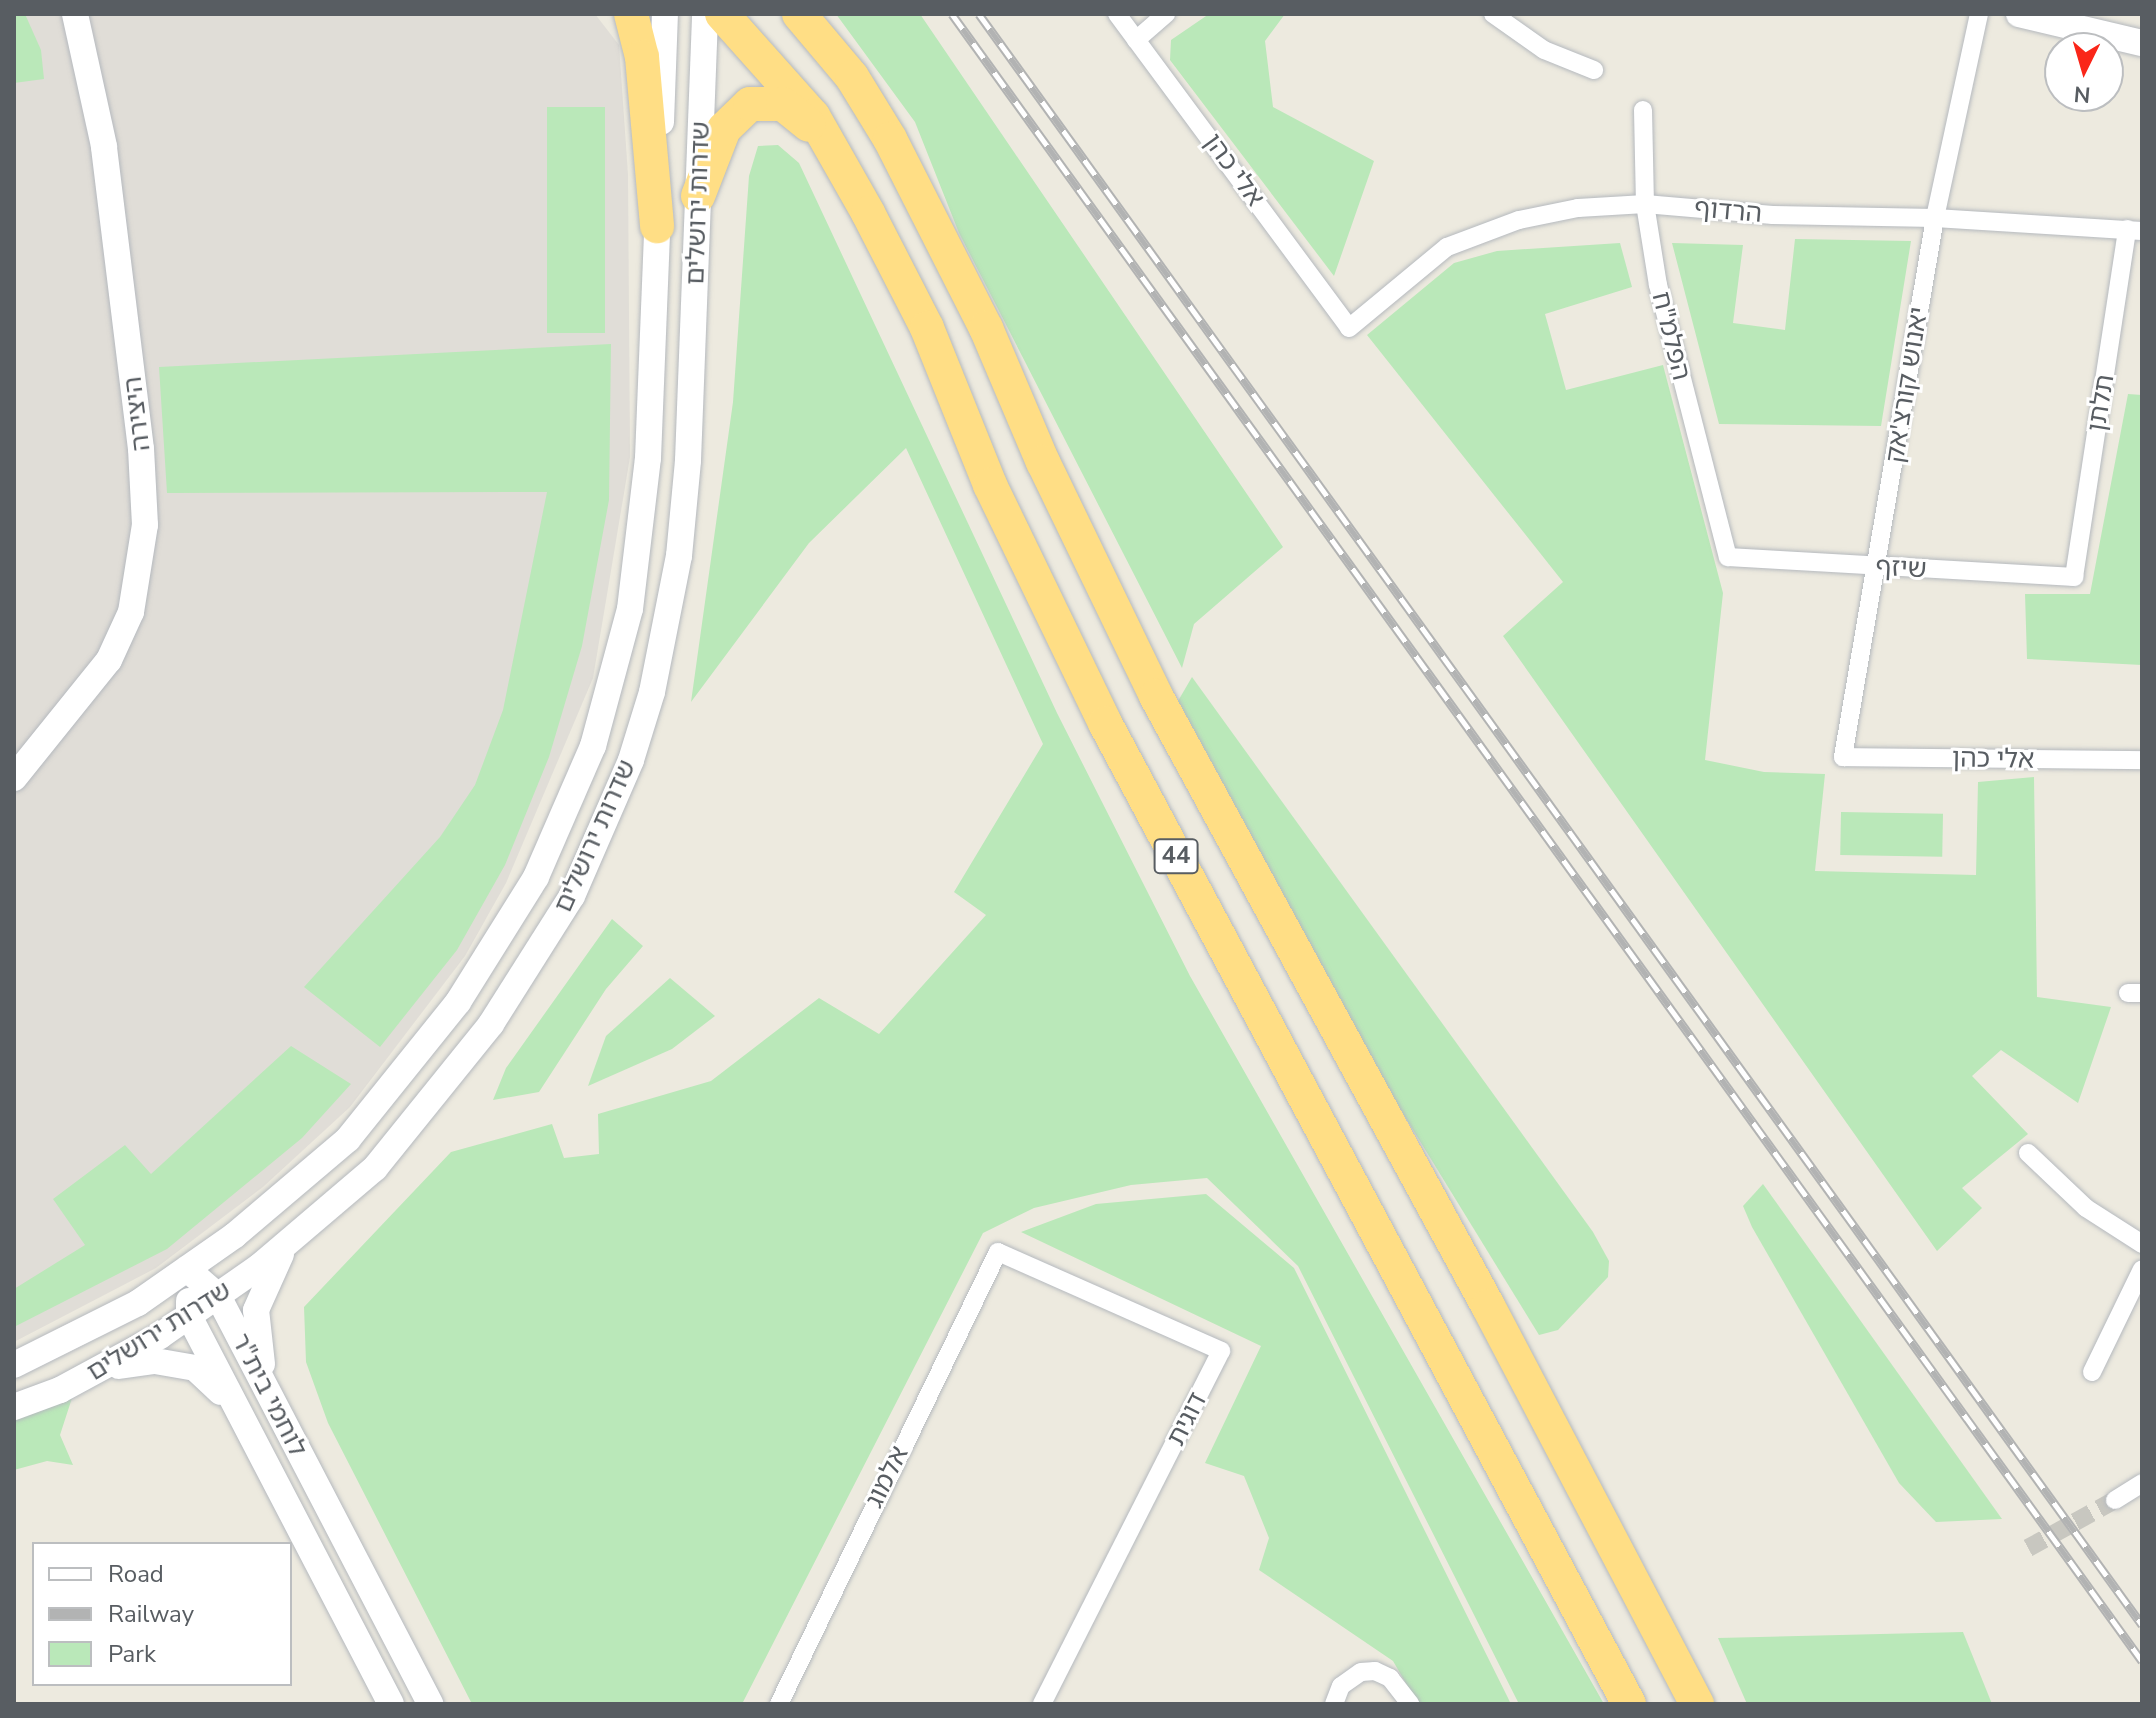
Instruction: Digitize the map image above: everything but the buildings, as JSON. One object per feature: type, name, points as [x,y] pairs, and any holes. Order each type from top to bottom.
[{"type":"highway","points":[[631,14],[642,57],[657,226]]},
{"type":"highway","name":"44","points":[[722,14],[795,95],[834,150],[927,328],[990,485],[1105,723],[1629,1704]]},
{"type":"highway","name":"44","points":[[799,14],[869,102],[986,328],[1043,462],[1156,696],[1488,1306],[1697,1704]]},
{"type":"highway","points":[[816,14],[869,102]]},
{"type":"highway","points":[[698,196],[724,129],[750,104],[783,104],[834,150]]},
{"type":"main road","name":"היצירה","points":[[14,778],[109,660],[131,612],[145,525],[141,449],[104,146],[75,14]]},
{"type":"main road","name":"שדרות ירושלים","points":[[14,1365],[97,1327],[187,1269],[235,1235],[376,1110],[500,939],[567,811],[613,682],[639,551],[665,14]]},
{"type":"main road","name":"שדרות ירושלים","points":[[14,1407],[104,1368],[218,1296],[316,1217],[405,1136],[491,1024],[572,896],[631,760],[652,692],[679,556],[688,460],[705,14]]},
{"type":"main road","points":[[2019,14],[2142,43]]},
{"type":"main road","points":[[271,1398],[257,1344],[256,1310],[283,1250],[316,1217]]},
{"type":"main road","name":"לוחמי בית\"ר","points":[[187,1269],[218,1296],[430,1704]]},
{"type":"main road","name":"לוחמי בית\"ר","points":[[187,1269],[189,1316],[391,1704]]},
{"type":"main road","points":[[104,1368],[155,1361],[195,1368],[238,1411]]},
{"type":"street","name":"אלי כהן","points":[[1117,14],[1349,328]]},
{"type":"street","points":[[1136,40],[1166,14]]},
{"type":"street","points":[[1493,14],[1544,50],[1594,70]]},
{"type":"street","name":"יאנוש קורצ'אק","points":[[1843,757],[1935,218],[1979,14]]},
{"type":"street","name":"הפלמ\"ח","points":[[1643,110],[1645,204],[1658,285],[1728,557]]},
{"type":"street","name":"הרדוף","points":[[1349,328],[1447,247],[1519,220],[1578,208],[1645,204],[1773,215],[1935,218],[2135,230]]},
{"type":"street","name":"תלתן","points":[[2074,577],[2135,230]]},
{"type":"street","name":"שיזף","points":[[1728,557],[2074,577]]},
{"type":"street","name":"אלי כהן","points":[[1843,757],[2142,760]]},
{"type":"street","points":[[2028,1153],[2086,1208],[2142,1244]]},
{"type":"street","name":"אלמוג","points":[[779,1704],[998,1252]]},
{"type":"street","name":"דוגית","points":[[998,1252],[1221,1351],[1042,1704]]},
{"type":"street","points":[[2092,1372],[2142,1269]]},
{"type":"street","points":[[2115,1500],[2142,1483]]},
{"type":"street","points":[[1334,1704],[1341,1686],[1361,1672],[1375,1671],[1390,1678],[1410,1704]]},
{"type":"shaded area","points":[[14,14],[595,14],[619,45],[628,175],[630,457],[593,678],[506,883],[465,956],[350,1107],[263,1187],[156,1268],[14,1342]]},
{"type":"green space","points":[[14,14],[25,14],[41,50],[44,79],[14,83]]},
{"type":"green space","points":[[836,14],[920,14],[1283,547],[1194,624],[1182,668],[959,233],[915,122]]},
{"type":"green space","points":[[1209,14],[1285,14],[1265,41],[1273,107],[1374,161],[1334,276],[1170,60],[1171,40]]},
{"type":"green space","points":[[547,107],[605,107],[605,333],[547,333]]},
{"type":"green space","points":[[778,145],[799,163],[1057,713],[1190,976],[1604,1704],[1519,1704],[1298,1266],[1207,1178],[1131,1185],[1034,1208],[983,1233],[742,1704],[472,1704],[328,1423],[306,1362],[304,1307],[451,1152],[552,1124],[564,1158],[599,1154],[598,1114],[711,1081],[819,998],[879,1034],[986,915],[954,892],[1043,744],[906,448],[809,543],[691,702],[733,402],[749,176],[758,146]]},
{"type":"green space","points":[[1795,239],[1911,241],[1881,426],[1719,424],[1672,243],[1743,245],[1733,323],[1785,330]]},
{"type":"green space","points":[[1620,243],[1632,287],[1545,314],[1566,390],[1663,365],[1723,593],[1705,760],[1764,772],[1825,774],[1815,871],[1976,875],[1978,782],[2034,777],[2037,997],[2111,1007],[2078,1103],[2001,1050],[1972,1076],[2028,1134],[1962,1188],[1982,1208],[1937,1251],[1503,636],[1563,582],[1367,335],[1454,263],[1497,251]]},
{"type":"green space","points":[[611,344],[609,500],[582,646],[549,757],[505,865],[457,950],[380,1047],[304,987],[440,837],[475,785],[503,710],[547,492],[167,493],[159,367]]},
{"type":"green space","points":[[2128,394],[2142,395],[2142,665],[2027,659],[2025,594],[2090,594]]},
{"type":"green space","points":[[1192,677],[1593,1232],[1609,1261],[1608,1277],[1558,1330],[1539,1335],[1394,1099],[1178,701]]},
{"type":"green space","points":[[1841,812],[1943,814],[1942,857],[1840,855]]},
{"type":"green space","points":[[612,919],[643,946],[606,989],[539,1092],[493,1100],[506,1068]]},
{"type":"green space","points":[[670,978],[715,1016],[672,1049],[588,1086],[606,1036]]},
{"type":"green space","points":[[291,1046],[351,1084],[302,1138],[167,1249],[14,1327],[14,1289],[85,1245],[53,1199],[125,1145],[151,1174]]},
{"type":"green space","points":[[1763,1184],[2002,1519],[1936,1522],[1899,1483],[1752,1227],[1743,1206]]},
{"type":"green space","points":[[1206,1194],[1294,1268],[1511,1704],[1418,1704],[1393,1661],[1259,1570],[1269,1538],[1244,1476],[1205,1463],[1261,1346],[1021,1232],[1096,1204]]},
{"type":"green space","points":[[72,1398],[60,1435],[73,1465],[47,1461],[14,1470],[14,1420]]},
{"type":"green space","points":[[1963,1632],[1992,1704],[1747,1704],[1718,1638]]},
{"type":"tunnel","points":[[2028,1548],[2115,1500]]},
{"type":"railway","points":[[952,14],[2142,1661]]},
{"type":"railway","points":[[979,14],[2142,1625]]}]
